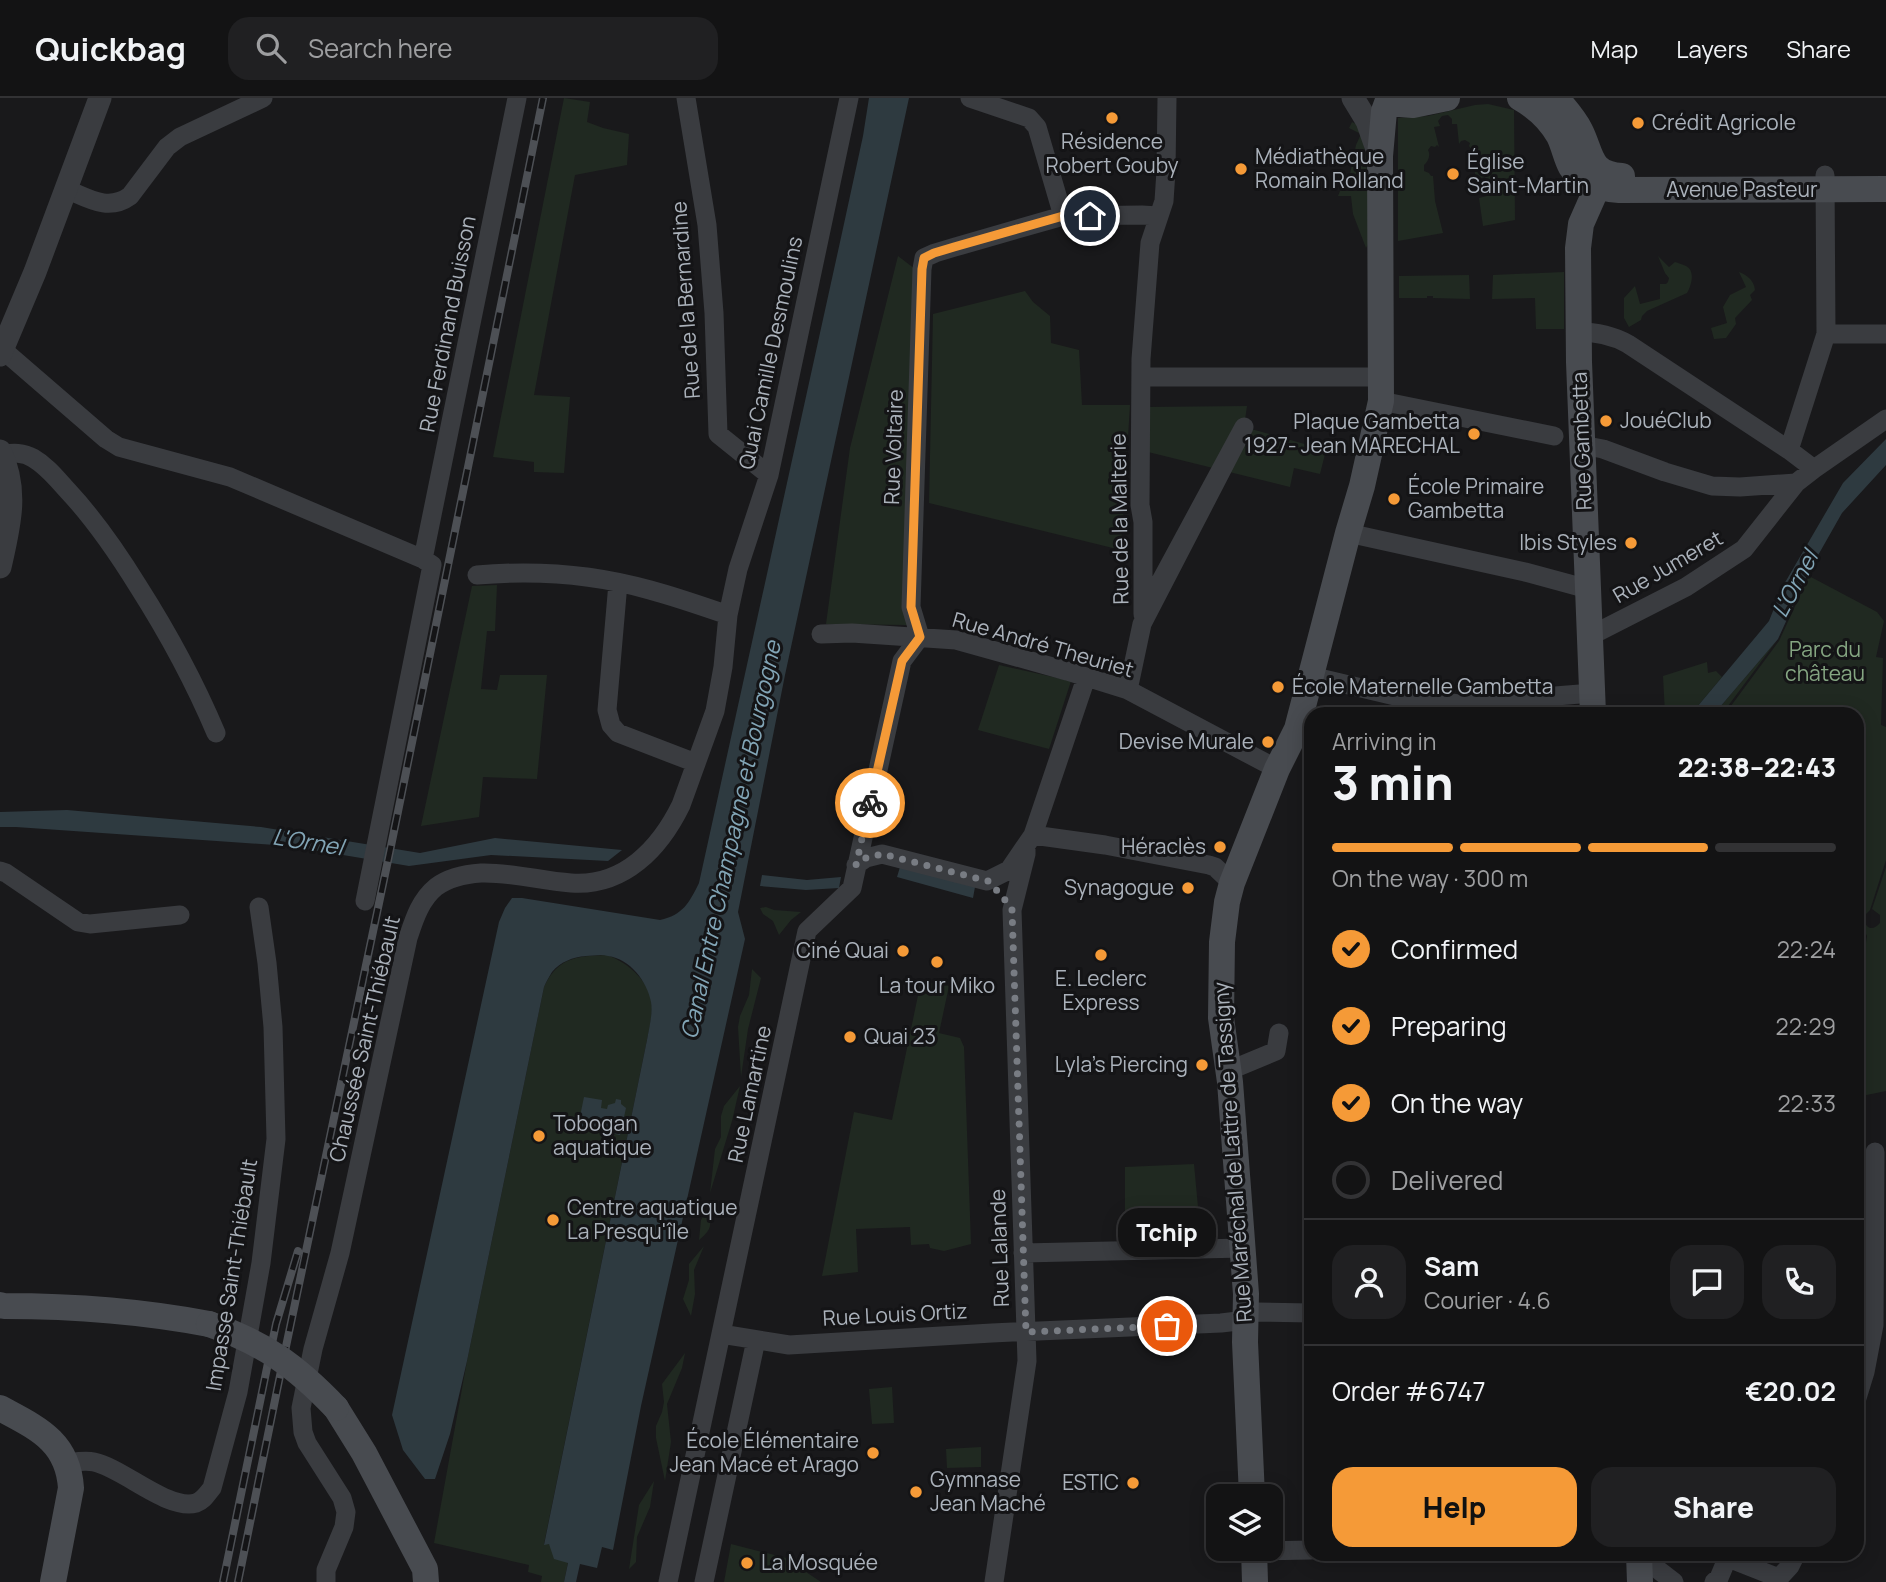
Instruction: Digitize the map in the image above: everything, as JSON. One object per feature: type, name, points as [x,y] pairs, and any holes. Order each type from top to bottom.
[{"type":"main road","points":[[1384,100],[1413,105],[1447,98]]},
{"type":"main road","points":[[1520,98],[1537,109],[1549,122],[1558,134],[1571,167],[1577,174],[1601,180]]},
{"type":"main road","points":[[1556,98],[1580,130],[1601,180]]},
{"type":"main road","name":"Rue Maréchal de Lattre de Tassigny","points":[[1251,1484],[1245,1342],[1247,1294],[1222,1018],[1221,978],[1227,902],[1224,869],[1272,767],[1297,729],[1362,486],[1381,389],[1380,156],[1384,100]]},
{"type":"main road","name":"Avenue Pasteur","points":[[1601,180],[1619,190],[1825,182],[1886,174]]},
{"type":"main road","name":"Rue Gambetta","points":[[1592,703],[1578,331],[1579,235],[1581,224],[1601,180]]},
{"type":"main road","name":"Avenue Pasteur","points":[[1825,182],[1886,189]]},
{"type":"main road","points":[[1,1306],[97,1308],[174,1317],[209,1324],[273,1352],[304,1376],[336,1408],[358,1441],[432,1578]]},
{"type":"main road","points":[[0,1408],[43,1433],[61,1452],[70,1476],[71,1488],[53,1582]]},
{"type":"main road","points":[[1254,1561],[1255,1582]]},
{"type":"main road","points":[[1638,1561],[1640,1582]]},
{"type":"street","points":[[100,98],[2,353],[119,447],[230,477],[427,562]]},
{"type":"street","points":[[66,189],[109,204],[122,202],[130,196],[167,148],[180,137],[263,98]]},
{"type":"street","name":"Rue Ferdinand Buisson","points":[[365,901],[427,562],[517,98]]},
{"type":"street","name":"Rue de la Bernardine","points":[[686,98],[707,226],[714,313],[718,434],[769,475]]},
{"type":"street","name":"Quai Camille Desmoulins","points":[[728,615],[738,569],[769,475],[849,98]]},
{"type":"street","points":[[970,98],[1029,118],[1037,127],[1063,216],[1158,216]]},
{"type":"street","name":"Rue de la Malterie","points":[[1128,691],[1142,624],[1244,427],[1143,614],[1143,522],[1140,505],[1141,359],[1150,243],[1164,201],[1166,181],[1167,98]]},
{"type":"street","points":[[1353,98],[1367,121],[1380,156]]},
{"type":"street","points":[[1789,450],[1826,334],[1825,182]]},
{"type":"street","name":"Rue Voltaire","points":[[920,637],[911,607],[924,258],[1063,216]]},
{"type":"street","points":[[1578,331],[1595,332],[1628,344],[1814,469]]},
{"type":"street","points":[[1826,334],[1886,334]]},
{"type":"street","points":[[1142,377],[1381,389],[1554,436]]},
{"type":"street","name":"Rue Jumeret","points":[[1590,636],[1686,587],[1744,549],[1796,484],[1886,419]]},
{"type":"street","points":[[1582,445],[1602,449],[1712,486],[1796,484]]},
{"type":"street","points":[[0,567],[11,519],[8,474],[1,452],[18,453],[31,456],[46,467],[81,504],[112,544],[179,653],[216,733]]},
{"type":"street","points":[[1348,533],[1525,572],[1588,589]]},
{"type":"street","points":[[477,575],[572,575],[649,590],[728,615]]},
{"type":"street","points":[[618,583],[607,710],[609,720],[618,733],[696,763]]},
{"type":"street","name":"Chaussée Saint-Thiébault","points":[[326,1582],[326,1570],[344,1527],[345,1512],[342,1498],[307,1443],[301,1408],[313,1349],[340,1253],[408,938],[420,906],[436,887],[461,876],[494,873],[572,883],[600,881],[625,871],[649,851],[667,832],[681,805],[715,711],[728,615]]},
{"type":"street","name":"Rue André Theuriet","points":[[821,634],[852,633],[956,640],[1067,671],[1128,691],[1272,767]]},
{"type":"street","name":"Rue Lamartine","points":[[668,1582],[807,931],[852,888],[902,661],[920,637]]},
{"type":"street","points":[[1311,676],[1395,696],[1459,704],[1592,703]]},
{"type":"street","points":[[988,881],[1009,870],[1029,841],[1086,678]]},
{"type":"street","points":[[1029,841],[1105,845],[1224,869]]},
{"type":"street","name":"Rue Lalande","points":[[994,1582],[1027,1361],[1012,910],[1029,841]]},
{"type":"street","points":[[856,865],[866,858],[882,854],[988,881],[1012,910]]},
{"type":"street","points":[[0,872],[6,873],[78,922],[90,924],[180,915]]},
{"type":"street","name":"Impasse Saint-Thiébault","points":[[66,1463],[95,1462],[184,1504],[204,1499],[212,1488],[237,1392],[261,1264],[276,1139],[273,1027],[268,963],[259,907]]},
{"type":"street","points":[[1228,1070],[1276,1051],[1279,1033]]},
{"type":"street","points":[[1864,1375],[1872,1152]]},
{"type":"street","points":[[1023,1253],[1243,1248]]},
{"type":"street","name":"Rue Louis Ortiz","points":[[721,1334],[789,1345],[1221,1323],[1238,1321],[1257,1312],[1304,1313]]},
{"type":"street","points":[[704,1582],[756,1340]]},
{"type":"street","points":[[1283,1550],[1304,1550]]},
{"type":"street","points":[[1646,1561],[1674,1582]]},
{"type":"street","points":[[1714,1582],[1719,1578],[1727,1561]]},
{"type":"street","points":[[1740,1561],[1779,1578],[1792,1561]]},
{"type":"green space","points":[[564,98],[590,102],[587,122],[629,134],[627,165],[575,175],[534,395],[570,397],[564,473],[534,472],[534,462],[493,457]]},
{"type":"green space","points":[[1488,104],[1514,110],[1515,220],[1483,226],[1479,198],[1491,195],[1485,177],[1476,179],[1474,168],[1481,162],[1479,156],[1465,140],[1459,144],[1457,124],[1452,124],[1448,115],[1442,116],[1438,121],[1440,126],[1434,127],[1439,147],[1431,146],[1428,150],[1429,156],[1424,171],[1433,176],[1435,201],[1443,233],[1398,241],[1398,118],[1428,116]]},
{"type":"green space","points":[[1352,122],[1358,125],[1361,134],[1349,128]]},
{"type":"green space","points":[[1361,134],[1367,179],[1340,180],[1338,175],[1350,174]]},
{"type":"green space","points":[[1340,191],[1368,191],[1369,242],[1366,248],[1353,214],[1351,196],[1338,196]]},
{"type":"green space","points":[[898,256],[915,269],[907,625],[826,624],[850,448]]},
{"type":"green space","points":[[1658,256],[1669,267],[1675,262],[1689,268],[1692,279],[1689,290],[1647,311],[1641,320],[1629,327],[1624,318],[1624,298],[1635,286],[1640,304],[1660,299],[1660,284],[1668,282],[1669,278]]},
{"type":"green space","points":[[1564,272],[1564,329],[1536,329],[1535,298],[1492,299],[1493,275]]},
{"type":"green space","points":[[1739,272],[1753,283],[1755,290],[1750,295],[1752,300],[1735,318],[1736,324],[1726,338],[1714,339],[1711,328],[1727,323],[1723,307],[1730,295],[1746,287]]},
{"type":"green space","points":[[1469,275],[1470,299],[1433,296],[1399,298],[1399,276]]},
{"type":"green space","points":[[1025,291],[1033,302],[1050,316],[1051,343],[1079,350],[1082,405],[1130,405],[1121,550],[929,503],[933,314]]},
{"type":"green space","points":[[1247,406],[1244,427],[1326,450],[1320,474],[1294,468],[1290,487],[1148,452],[1147,407]]},
{"type":"green space","name":"Parc du château","points":[[1809,576],[1877,612],[1884,621],[1876,657],[1883,658],[1881,725],[1886,727],[1886,860],[1870,910],[1864,916],[1864,707],[1730,707],[1779,641]]},
{"type":"green space","points":[[497,585],[495,631],[487,631],[481,689],[497,690],[500,675],[547,675],[537,779],[483,777],[479,817],[421,826],[472,586]]},
{"type":"green space","points":[[1778,639],[1727,707],[1720,707]]},
{"type":"green space","points":[[1707,662],[1708,673],[1716,671],[1722,677],[1697,707],[1665,707],[1663,676]]},
{"type":"green space","points":[[999,665],[1071,681],[1049,749],[978,730]]},
{"type":"green space","points":[[1886,867],[1886,1091],[1864,1096],[1864,955],[1867,936],[1864,922],[1870,928],[1880,923],[1880,915],[1872,909]]},
{"type":"green space","points":[[760,908],[801,912],[779,935],[773,921],[763,914]]},
{"type":"green space","name":"Centre aquatique La Presqu'île","points":[[607,955],[631,968],[643,982],[651,998],[652,1015],[544,1544],[549,1544],[568,1562],[564,1582],[541,1582],[542,1576],[528,1572],[529,1565],[434,1543],[467,1361],[544,987],[556,969],[569,960]]},
{"type":"green space","points":[[752,969],[761,978],[748,1029],[741,1077],[738,1027],[749,995]]},
{"type":"green space","points":[[921,981],[949,986],[939,1033],[960,1038],[964,1047],[971,1244],[944,1251],[930,1248],[929,1244],[911,1245],[910,1227],[856,1229],[858,1272],[822,1276],[854,1112],[892,1120]]},
{"type":"green space","points":[[740,1086],[710,1193],[715,1149],[721,1137],[721,1116],[724,1106]]},
{"type":"green space","points":[[1194,1164],[1199,1218],[1125,1220],[1125,1167]]},
{"type":"green space","points":[[708,1208],[710,1226],[699,1240],[701,1220]]},
{"type":"green space","points":[[704,1246],[694,1270],[695,1294],[691,1316],[683,1299],[689,1280],[689,1264]]},
{"type":"green space","points":[[685,1353],[682,1368],[667,1404],[671,1442],[665,1481],[656,1438],[656,1426],[664,1402],[662,1384]]},
{"type":"green space","points":[[892,1387],[894,1423],[872,1424],[869,1389]]},
{"type":"green space","points":[[981,1447],[981,1467],[947,1468],[946,1449]]},
{"type":"green space","points":[[654,1481],[650,1507],[637,1537],[636,1562],[629,1569],[639,1505]]},
{"type":"green space","points":[[731,1544],[794,1560],[789,1569],[806,1572],[821,1582],[724,1582]]},
{"type":"water","name":"Canal Entre Champagne et Bourgogne","points":[[869,98],[909,98],[785,675],[738,912],[745,939],[641,1406],[613,1550],[602,1547],[597,1568],[580,1564],[576,1582],[564,1582],[568,1563],[554,1559],[549,1544],[544,1545],[651,1016],[651,1002],[646,986],[630,966],[616,958],[603,955],[572,959],[555,968],[544,987],[467,1361],[450,1434],[435,1479],[425,1479],[403,1450],[392,1415],[499,922],[505,908],[512,898],[522,898],[660,920],[680,911],[699,883],[842,233]]},
{"type":"water","name":"L'Ornel","points":[[1886,439],[1886,465],[1842,513],[1808,573],[1778,639],[1720,707],[1697,707],[1769,621],[1783,586],[1843,483]]},
{"type":"water","name":"L'Ornel","points":[[67,810],[261,827],[420,853],[495,838],[622,850],[608,861],[491,855],[409,866],[289,846],[0,827],[0,812]]},
{"type":"water","points":[[900,867],[975,887],[973,898],[897,877]]},
{"type":"water","points":[[762,875],[807,880],[841,877],[839,888],[806,890],[760,886]]},
{"type":"water","points":[[584,1097],[602,1100],[601,1108],[607,1109],[616,1099],[621,1100],[621,1104],[626,1108],[620,1135],[578,1126]]},
{"type":"railway","points":[[238,1582],[543,98]]},
{"type":"railway","points":[[223,1582],[276,1324],[298,1251]]},
{"type":"way so far","points":[[870,803],[856,865],[866,858],[882,854],[988,881],[1012,910],[1026,1332],[1167,1326]]},
{"type":"place","name":"Résidence Robert Gouby","points":[[1112,118]]},
{"type":"place","name":"Crédit Agricole","points":[[1638,123]]},
{"type":"place","name":"Médiathèque Romain Rolland","points":[[1241,169]]},
{"type":"place","name":"Église Saint-Martin","points":[[1453,174]]},
{"type":"place","name":"JouéClub","points":[[1606,421]]},
{"type":"place","name":"Plaque Gambetta 1927- Jean MARECHAL","points":[[1474,434]]},
{"type":"place","name":"École Primaire Gambetta","points":[[1394,499]]},
{"type":"place","name":"Ibis Styles","points":[[1631,543]]},
{"type":"place","name":"École Maternelle Gambetta","points":[[1278,687]]},
{"type":"place","name":"Devise Murale","points":[[1268,742]]},
{"type":"place","name":"Héraclès","points":[[1220,847]]},
{"type":"place","name":"Synagogue","points":[[1188,888]]},
{"type":"place","name":"Ciné Quai","points":[[903,951]]},
{"type":"place","name":"E. Leclerc Express","points":[[1101,955]]},
{"type":"place","name":"La tour Miko","points":[[937,962]]},
{"type":"place","name":"Quai 23","points":[[850,1037]]},
{"type":"place","name":"Lyla's Piercing","points":[[1202,1065]]},
{"type":"place","name":"Tobogan aquatique","points":[[539,1136]]},
{"type":"place","name":"Centre aquatique La Presqu'île","points":[[553,1220]]},
{"type":"place","name":"Tchip","points":[[1167,1326]]},
{"type":"place","name":"École Élémentaire Jean Macé et Arago","points":[[873,1453]]},
{"type":"place","name":"ESTIC","points":[[1133,1483]]},
{"type":"place","name":"Gymnase Jean Maché","points":[[916,1492]]},
{"type":"place","name":"La Mosquée","points":[[747,1563]]},
{"type":"route","points":[[870,803],[902,661],[920,637],[911,607],[924,258],[986,237],[1063,216],[1090,216]]}]
